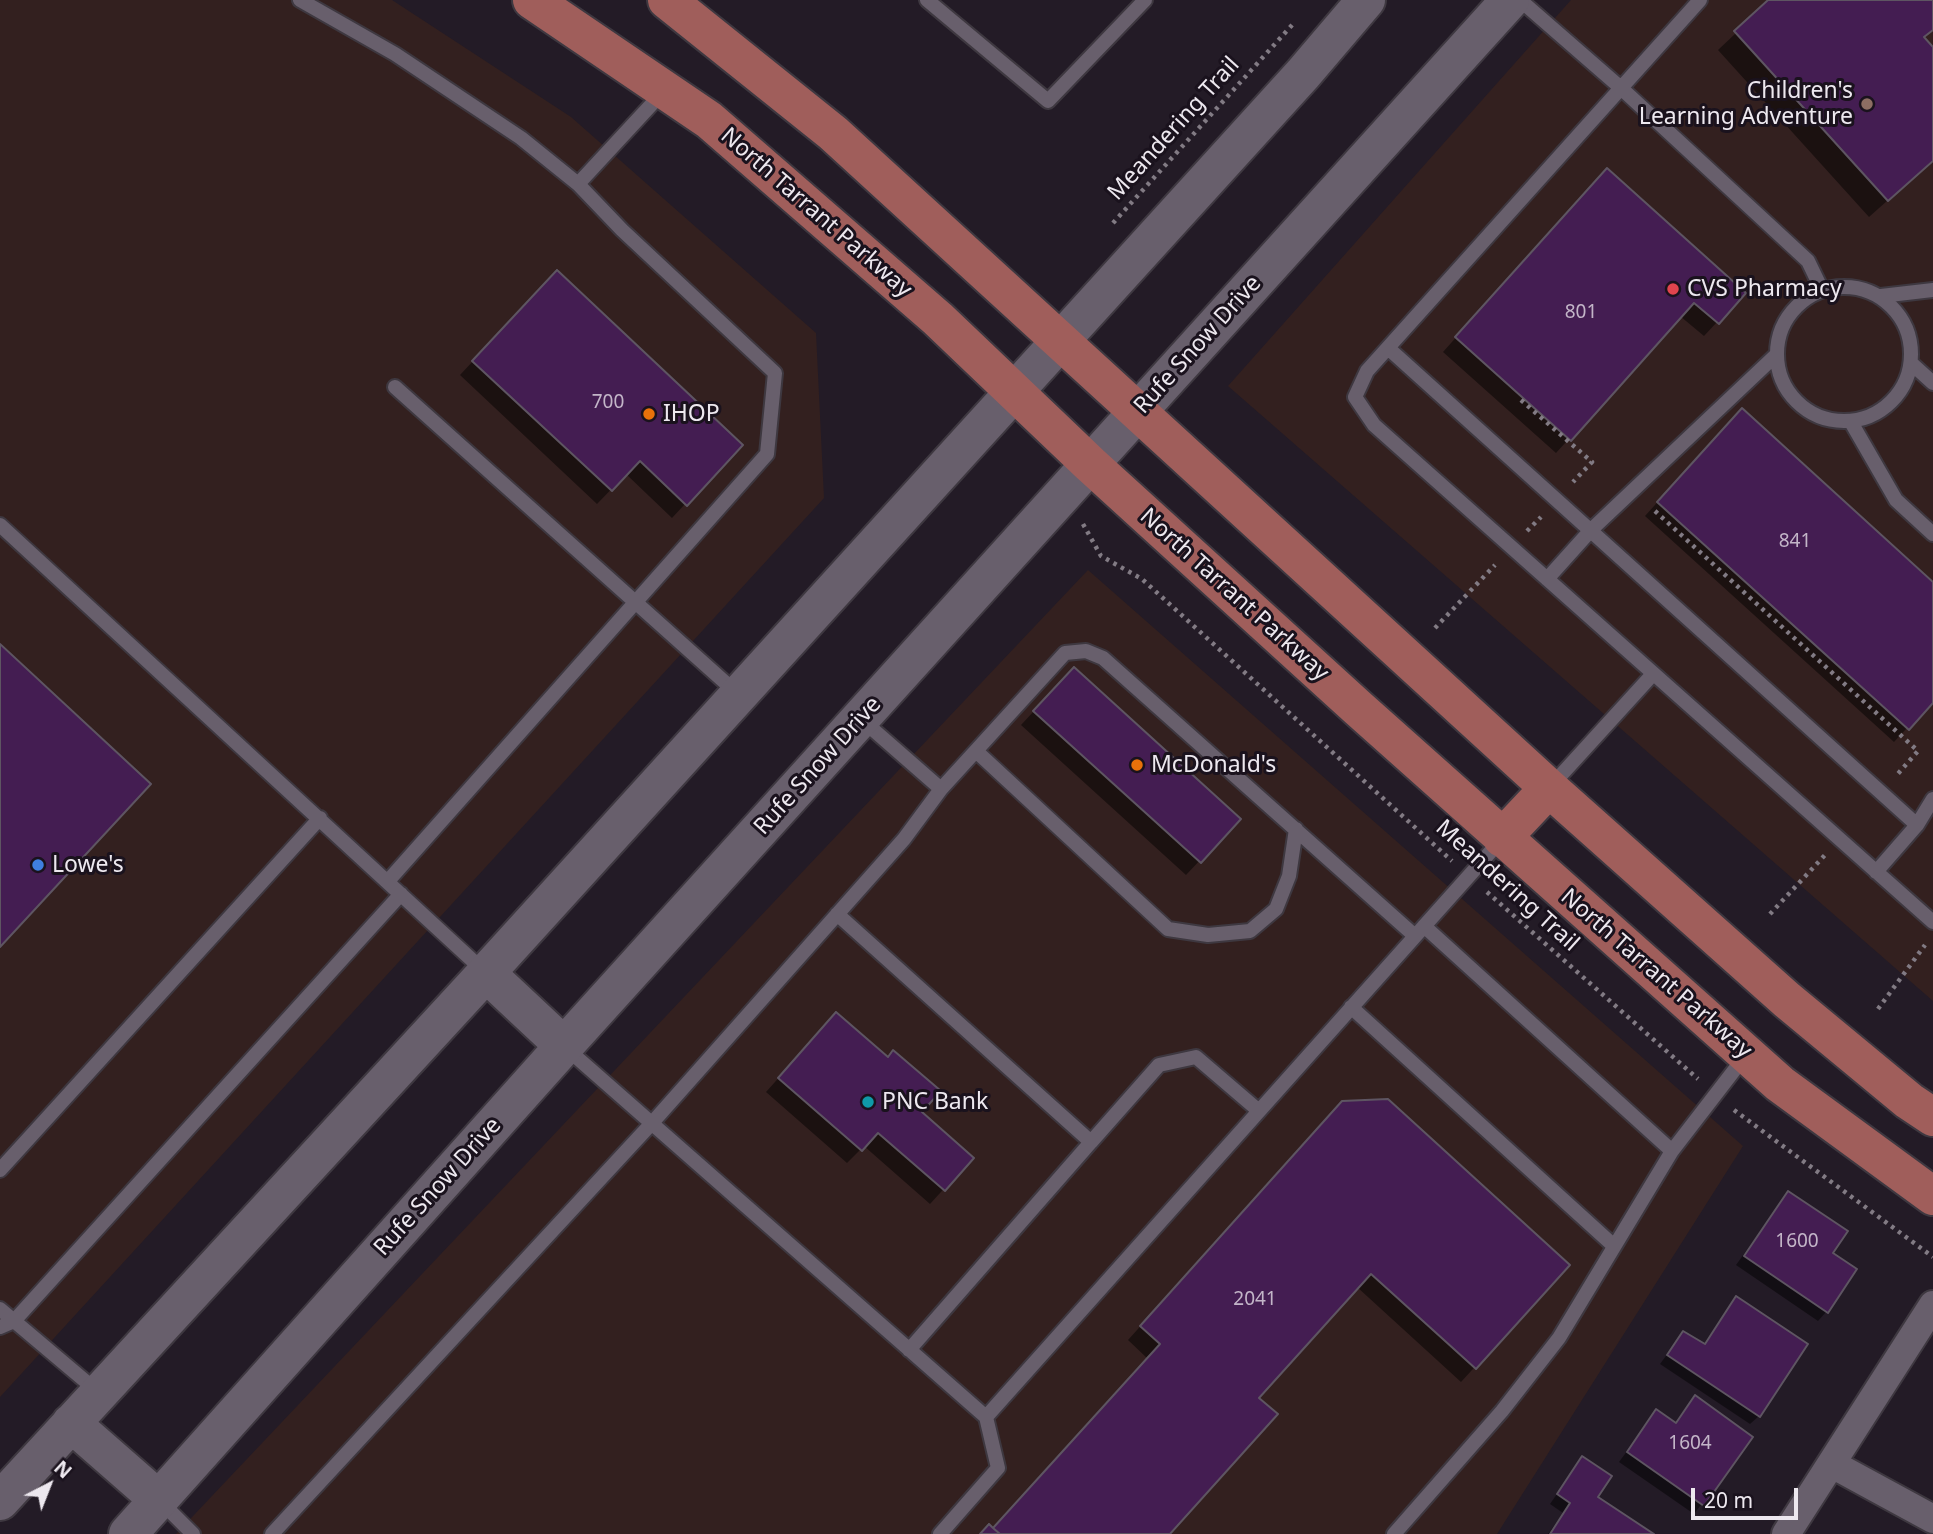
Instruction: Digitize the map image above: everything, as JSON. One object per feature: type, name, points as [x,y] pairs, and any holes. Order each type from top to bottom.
[{"type":"main road","name":"North Tarrant Parkway","points":[[532,0],[665,90],[735,142],[938,319],[1090,464],[1502,838],[1747,1054],[1845,1134],[1933,1196]]},
{"type":"main road","points":[[667,0],[833,134],[1549,788],[1787,1000],[1909,1101],[1933,1117]]},
{"type":"main road","points":[[0,1501],[486,973],[1303,74],[1366,0]]},
{"type":"main road","name":"Rufe Snow Drive","points":[[128,1534],[564,1046],[1510,0]]},
{"type":"main road","points":[[1502,838],[1549,788]]},
{"type":"main road","points":[[486,973],[564,1046]]},
{"type":"main road","points":[[71,1423],[159,1500]]},
{"type":"street","points":[[1786,1534],[1933,1305]]},
{"type":"street","points":[[1832,1464],[1933,1519]]},
{"type":"lane","points":[[300,0],[404,60],[521,138],[578,184],[622,230],[775,373],[767,454],[388,881]]},
{"type":"lane","points":[[927,0],[1048,101],[1145,0]]},
{"type":"lane","points":[[1520,0],[1621,88],[1808,261],[1821,288]]},
{"type":"lane","points":[[1700,0],[1367,371],[1355,397],[1374,425],[1933,922]]},
{"type":"lane","points":[[578,184],[665,90]]},
{"type":"lane","points":[[1547,579],[1591,530],[1775,356],[1787,314],[1821,288],[1853,285],[1881,296],[1900,315],[1911,338],[1912,364],[1901,392],[1880,413],[1851,422],[1815,416],[1787,391],[1775,356]]},
{"type":"lane","points":[[1881,296],[1933,290]]},
{"type":"lane","points":[[1388,348],[1917,825]]},
{"type":"lane","points":[[1912,364],[1933,383]]},
{"type":"lane","points":[[394,387],[738,695]]},
{"type":"lane","points":[[1851,422],[1896,500],[1933,534]]},
{"type":"lane","points":[[0,525],[486,973]]},
{"type":"lane","points":[[272,1534],[652,1123],[904,839],[941,789],[1065,653],[1086,651],[1104,658],[1297,829],[1672,1151]]},
{"type":"lane","points":[[1549,788],[1653,674]]},
{"type":"lane","points":[[860,718],[941,789]]},
{"type":"lane","points":[[976,751],[1168,929],[1208,935],[1250,931],[1276,909],[1289,876],[1297,829]]},
{"type":"lane","points":[[1876,872],[1917,825],[1933,799]]},
{"type":"lane","points":[[0,1170],[320,818]]},
{"type":"lane","points":[[986,1418],[1502,838]]},
{"type":"lane","points":[[0,1327],[14,1321],[401,894]]},
{"type":"lane","points":[[837,914],[1091,1142]]},
{"type":"lane","points":[[1352,1007],[1614,1246]]},
{"type":"lane","points":[[564,1046],[986,1418],[998,1468],[940,1534]]},
{"type":"lane","points":[[1394,1534],[1502,1411],[1559,1338],[1672,1151],[1747,1054]]},
{"type":"lane","points":[[909,1350],[1159,1065],[1196,1057],[1259,1111]]},
{"type":"lane","points":[[0,1309],[98,1392]]},
{"type":"lane","points":[[159,1500],[193,1534]]},
{"type":"path","name":"Meandering Trail","points":[[1105,232],[1295,22]]},
{"type":"path","points":[[1435,628],[1592,462],[1521,400]]},
{"type":"path","name":"Meandering Trail","points":[[1080,520],[1101,556],[1142,579],[1468,876],[1715,1094],[1757,1130],[1933,1257]]},
{"type":"path","points":[[1878,1009],[1923,949],[1928,937]]},
{"type":"shaded area","points":[[0,0],[392,0],[571,117],[816,333],[824,498],[0,1397]]},
{"type":"shaded area","points":[[1571,0],[1933,0],[1933,1001],[1228,386]]},
{"type":"shaded area","points":[[1088,570],[1743,1146],[1497,1534],[176,1534]]},
{"type":"building","name":"Children's Learning Adventure","points":[[1768,0],[1933,0],[1933,30],[1924,37],[1933,47],[1933,161],[1888,201],[1734,31]]},
{"type":"building","name":"CVS Pharmacy","points":[[1607,168],[1746,293],[1719,324],[1694,303],[1571,441],[1455,337]]},
{"type":"building","points":[[557,270],[743,445],[687,506],[640,461],[612,491],[472,361]]},
{"type":"building","points":[[1742,408],[1933,582],[1933,703],[1909,730],[1657,502]]},
{"type":"building","name":"Lowe's","points":[[0,644],[151,784],[0,947]]},
{"type":"building","name":"McDonald's","points":[[1074,667],[1241,819],[1201,863],[1033,711]]},
{"type":"building","name":"PNC Bank","points":[[836,1012],[888,1057],[893,1050],[941,1091],[922,1112],[974,1158],[945,1191],[878,1133],[862,1151],[778,1078]]},
{"type":"building","points":[[1388,1099],[1570,1265],[1476,1369],[1371,1274],[1259,1398],[1278,1414],[1170,1534],[1000,1534],[993,1528],[1160,1344],[1140,1326],[1342,1101]]},
{"type":"building","points":[[1788,1191],[1848,1231],[1833,1253],[1857,1269],[1828,1313],[1744,1256]]},
{"type":"building","points":[[1736,1296],[1808,1344],[1760,1417],[1667,1355],[1683,1331],[1705,1344]]},
{"type":"building","points":[[1695,1395],[1753,1437],[1704,1506],[1627,1452],[1656,1409],[1676,1423]]},
{"type":"building","points":[[1582,1456],[1612,1476],[1598,1497],[1654,1534],[1550,1534],[1570,1503],[1557,1494]]},
{"type":"building","points":[[989,1524],[993,1528],[1000,1534],[980,1534]]},
{"type":"place","name":"Children's Learning Adventure","points":[[1867,104]]},
{"type":"place","name":"CVS Pharmacy","points":[[1673,289]]},
{"type":"place","name":"IHOP","points":[[649,414]]},
{"type":"place","name":"McDonald's","points":[[1137,765]]},
{"type":"place","name":"Lowe's","points":[[38,865]]},
{"type":"place","name":"PNC Bank","points":[[868,1102]]}]
